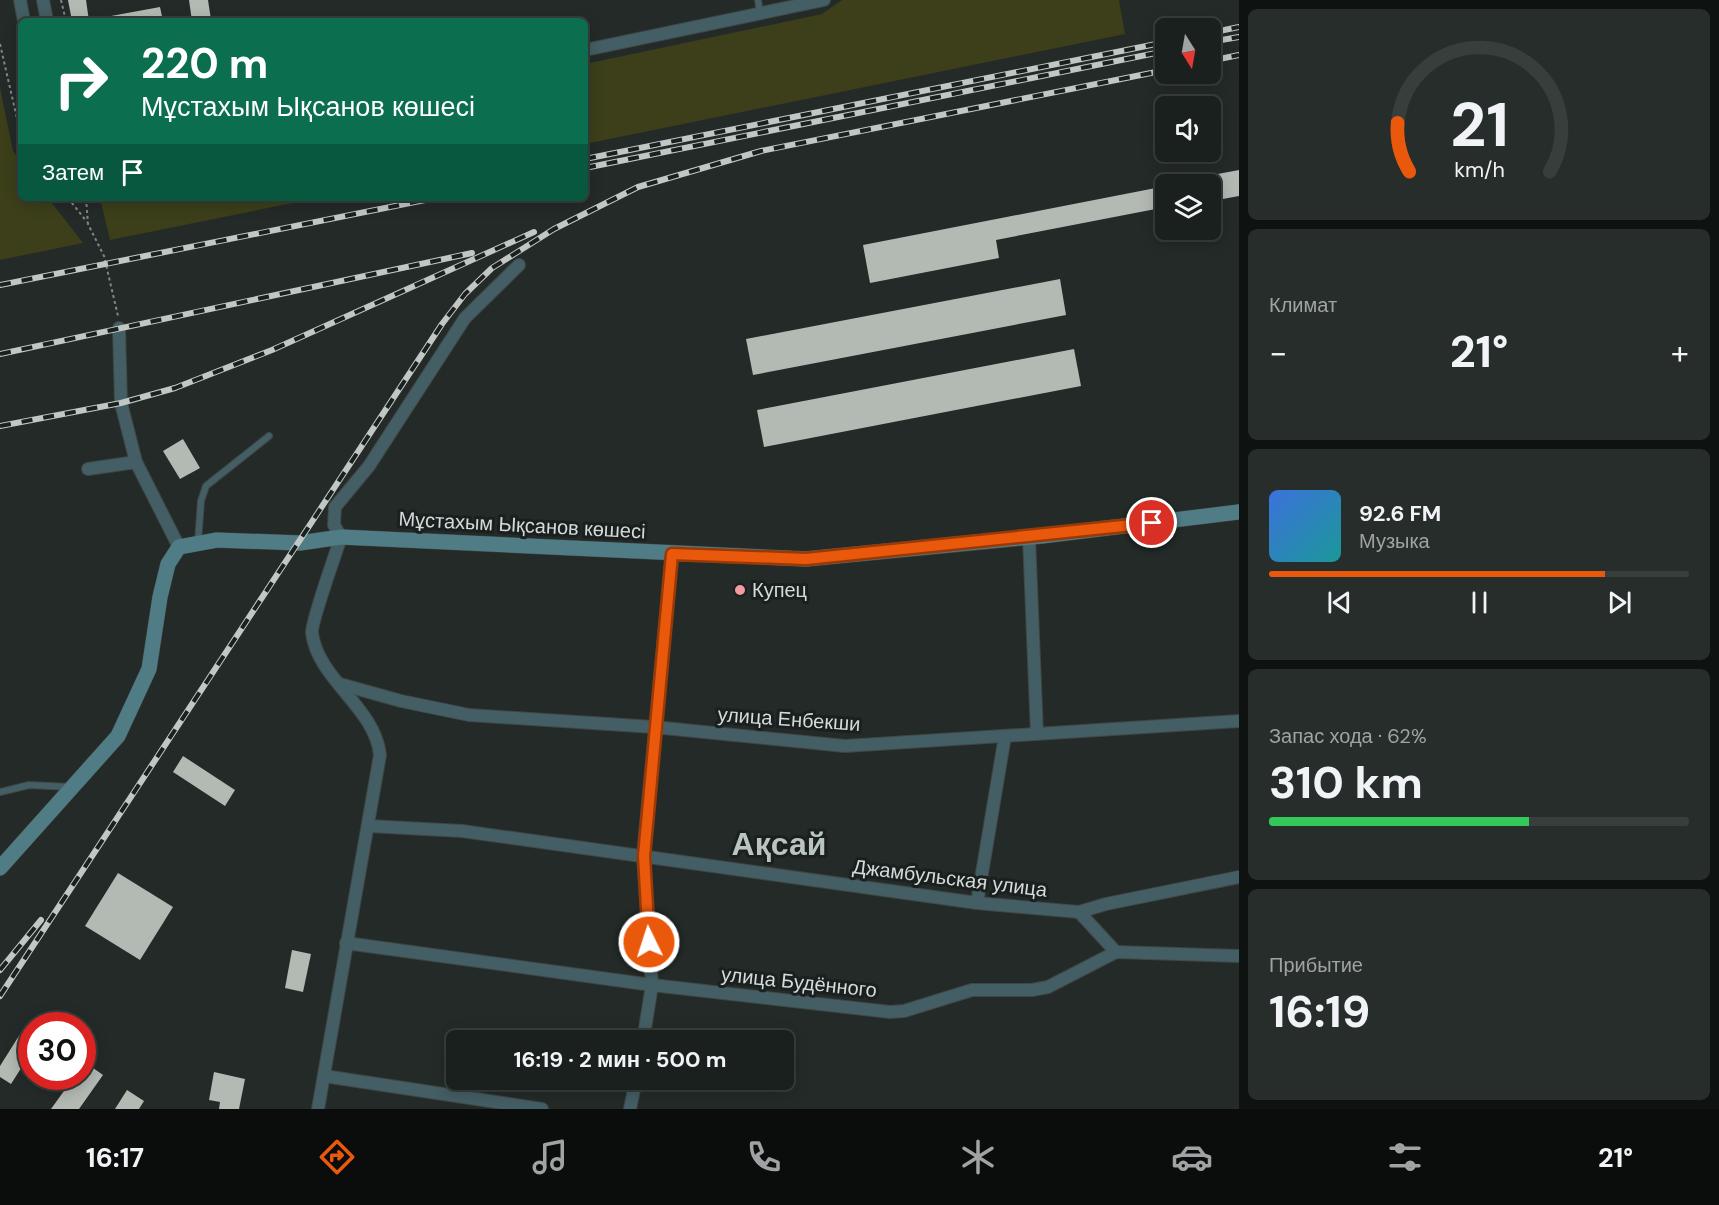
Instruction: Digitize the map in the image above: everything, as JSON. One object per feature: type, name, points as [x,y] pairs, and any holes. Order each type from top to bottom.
[{"type":"main road","name":"Мұстахым Ықсанов көшесі","points":[[179,547],[198,542],[300,543],[341,537],[806,559],[1029,537],[1239,512]]},
{"type":"main road","points":[[0,868],[118,736],[149,669],[160,597],[168,564],[179,547]]},
{"type":"street","points":[[20,0],[23,18]]},
{"type":"street","points":[[43,0],[46,18]]},
{"type":"street","points":[[588,49],[824,0]]},
{"type":"street","points":[[318,1109],[380,755],[379,740],[369,721],[319,655],[312,632],[341,537],[334,525],[335,507],[369,466],[403,410],[465,318],[519,265]]},
{"type":"street","points":[[119,328],[121,403],[136,462],[179,547]]},
{"type":"street","points":[[88,469],[136,462]]},
{"type":"street","points":[[1029,537],[1037,734]]},
{"type":"street","points":[[645,1030],[652,985],[644,856],[654,727],[672,554]]},
{"type":"street","name":"улица Енбекши","points":[[340,684],[401,701],[469,714],[654,727],[844,746],[1239,721]]},
{"type":"street","points":[[977,903],[1005,736]]},
{"type":"street","name":"Джамбульская улица","points":[[369,825],[462,831],[977,903],[1079,912],[1106,904],[1239,878]]},
{"type":"street","points":[[1079,912],[1116,952]]},
{"type":"street","name":"улица Будённого","points":[[346,943],[652,985],[904,1011],[972,990],[1032,990],[1048,987],[1116,952],[1239,956]]},
{"type":"street","points":[[324,1076],[542,1109]]},
{"type":"street","points":[[630,1109],[634,1090]]},
{"type":"lane","points":[[758,0],[760,14]]},
{"type":"lane","points":[[198,542],[201,501],[206,486],[269,436]]},
{"type":"lane","points":[[0,792],[29,785],[71,788]]},
{"type":"path","points":[[61,0],[65,18]]},
{"type":"path","points":[[0,44],[18,123]]},
{"type":"path","points":[[70,201],[88,224],[104,255],[115,295],[119,328]]},
{"type":"path","points":[[86,201],[88,224]]},
{"type":"green space","points":[[842,0],[1119,0],[1125,34],[588,143],[588,63],[822,14]]},
{"type":"green space","points":[[0,88],[13,151],[18,158],[18,201],[50,201],[83,243],[0,260]]},
{"type":"green space","points":[[101,201],[302,201],[110,240]]},
{"type":"building","points":[[68,0],[86,0],[89,18],[71,18]]},
{"type":"building","points":[[189,0],[208,0],[211,18],[192,18]]},
{"type":"building","points":[[160,7],[162,18],[111,18],[111,16]]},
{"type":"building","points":[[1239,170],[1239,196],[1221,199],[1221,174],[1218,174]]},
{"type":"building","points":[[1155,188],[1155,209],[996,240],[999,258],[870,283],[863,245]]},
{"type":"building","points":[[1060,279],[1066,315],[753,375],[746,339]]},
{"type":"building","points":[[1074,349],[1081,386],[764,447],[757,410]]},
{"type":"building","points":[[183,439],[200,468],[180,479],[163,451]]},
{"type":"building","points":[[183,756],[235,790],[225,806],[173,772]]},
{"type":"building","points":[[118,873],[173,907],[140,960],[85,926]]},
{"type":"building","points":[[292,950],[311,954],[303,992],[285,988]]},
{"type":"building","points":[[18,1037],[18,1073],[11,1084],[0,1077],[0,1066]]},
{"type":"building","points":[[96,1070],[103,1075],[96,1085]]},
{"type":"building","points":[[214,1072],[245,1079],[239,1109],[219,1109],[220,1102],[209,1100]]},
{"type":"building","points":[[65,1090],[92,1090],[79,1109],[51,1109]]},
{"type":"building","points":[[127,1090],[144,1101],[139,1109],[115,1109]]},
{"type":"railway","points":[[1221,31],[1239,27]]},
{"type":"railway","points":[[1221,40],[1239,37]]},
{"type":"railway","points":[[588,158],[1155,44]]},
{"type":"railway","points":[[588,167],[1155,53]]},
{"type":"railway","points":[[1221,59],[1239,55]]},
{"type":"railway","points":[[0,996],[442,324],[465,294],[492,268],[554,229],[638,187],[761,151],[1155,72]]},
{"type":"railway","points":[[0,285],[420,201]]},
{"type":"railway","points":[[0,426],[121,403],[175,388],[272,350],[534,232]]},
{"type":"railway","points":[[0,354],[472,253]]},
{"type":"railway","points":[[0,970],[41,920]]},
{"type":"place","name":"Купец","points":[[740,590]]},
{"type":"district","name":"Ақсай","points":[[779,844]]},
{"type":"route","points":[[649,942],[644,856],[654,727],[672,554],[806,559],[1152,523]]}]
